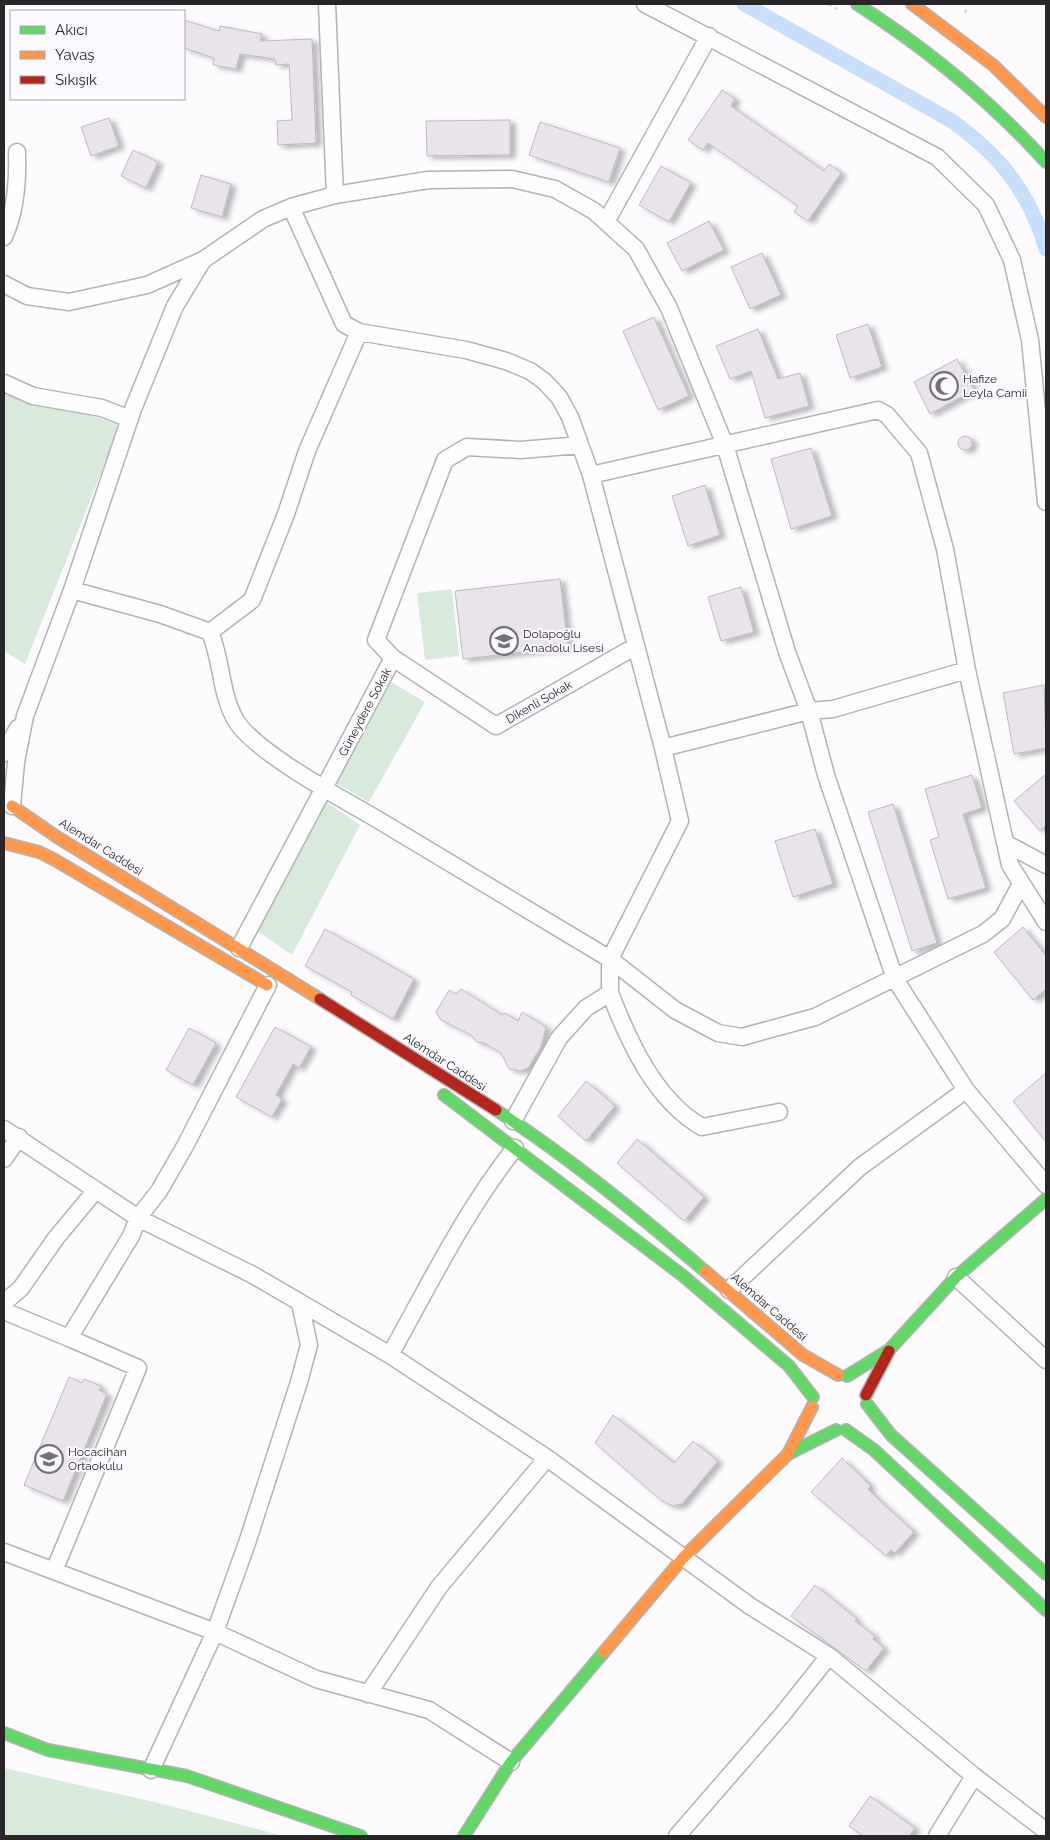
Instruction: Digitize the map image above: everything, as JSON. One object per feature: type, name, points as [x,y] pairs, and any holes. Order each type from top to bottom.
[{"type":"main road","points":[[857,4],[934,56],[966,81],[998,110],[1046,162]]},
{"type":"main road","points":[[912,4],[993,65],[1046,117]]},
{"type":"main road","name":"Alemdar Caddesi","points":[[10,808],[239,948],[546,1142],[630,1208],[803,1354],[843,1376]]},
{"type":"main road","points":[[5,839],[56,860],[272,988]]},
{"type":"main road","points":[[434,1089],[682,1275],[789,1366],[812,1402],[820,1423],[841,1430],[874,1450],[1046,1610]]},
{"type":"main road","points":[[788,1454],[822,1382],[843,1376],[889,1350],[956,1277],[1046,1199]]},
{"type":"main road","points":[[464,1836],[511,1762],[683,1558],[788,1454],[861,1421],[867,1399],[889,1350]]},
{"type":"main road","points":[[843,1376],[855,1380],[891,1435],[1046,1574]]},
{"type":"main road","points":[[4,1733],[48,1750],[186,1776],[361,1836]]},
{"type":"street","points":[[327,4],[335,195]]},
{"type":"street","points":[[645,4],[937,157],[986,205],[1012,260],[1030,340],[1046,502]]},
{"type":"street","points":[[606,222],[708,36]]},
{"type":"street","points":[[4,237],[9,225],[18,179],[17,152]]},
{"type":"street","points":[[4,284],[27,296],[69,302],[147,285],[203,260],[263,219],[291,207],[335,195],[428,180],[512,179],[555,189],[594,211],[636,249],[669,308],[725,446],[787,652],[809,711],[826,775],[894,979],[966,1090],[1046,1185]]},
{"type":"street","points":[[291,207],[344,324],[359,332],[466,350],[506,360],[530,371],[544,381],[559,397],[570,417],[590,475],[664,748],[680,821],[610,959],[610,993],[622,1025],[657,1087],[690,1120],[702,1127],[779,1112]]},
{"type":"street","points":[[4,753],[25,716],[72,590],[130,419],[175,306],[203,260]]},
{"type":"street","points":[[210,632],[252,600],[286,514],[307,451],[359,332]]},
{"type":"street","points":[[4,383],[33,396],[102,408],[130,419]]},
{"type":"street","points":[[590,475],[878,410],[886,415],[920,453],[945,549],[967,670],[1010,865],[1046,922]]},
{"type":"street","name":"Güneydere Sokak","points":[[239,948],[393,658],[376,640],[445,460],[467,447],[521,450],[580,445]]},
{"type":"street","points":[[72,590],[160,614],[210,632],[217,649],[224,692],[235,720],[259,746],[324,788],[610,959],[675,1010],[718,1033],[742,1037],[815,1017],[894,979],[983,934],[1002,919],[1021,884]]},
{"type":"street","name":"Dikenli Sokak","points":[[393,658],[496,726],[636,646]]},
{"type":"street","points":[[664,748],[809,711],[833,709],[967,670]]},
{"type":"street","points":[[10,808],[25,716]]},
{"type":"street","points":[[1005,843],[1046,865]]},
{"type":"street","points":[[69,1338],[132,1236],[138,1218],[159,1191],[272,988]]},
{"type":"street","points":[[513,1121],[559,1038],[586,1008],[610,993]]},
{"type":"street","points":[[729,1290],[860,1167],[966,1090]]},
{"type":"street","points":[[4,1129],[19,1137],[138,1218],[253,1275],[390,1355],[547,1458],[750,1606],[829,1656],[974,1776],[1046,1831]]},
{"type":"street","points":[[4,1159],[19,1137]]},
{"type":"street","points":[[390,1355],[468,1216],[493,1175],[515,1148]]},
{"type":"street","points":[[4,1303],[21,1288],[56,1238],[96,1190]]},
{"type":"street","points":[[956,1277],[1046,1360]]},
{"type":"street","points":[[151,1770],[215,1632],[247,1543],[302,1373],[308,1345],[300,1303]]},
{"type":"street","points":[[4,1311],[138,1368],[54,1571]]},
{"type":"street","points":[[368,1694],[439,1587],[547,1458]]},
{"type":"street","points":[[4,1552],[215,1632],[316,1679],[429,1710],[511,1762]]},
{"type":"street","points":[[677,1836],[782,1715],[829,1656]]},
{"type":"street","points":[[937,1836],[974,1776]]},
{"type":"path","points":[[965,13],[968,4]]},
{"type":"green space","points":[[4,390],[120,425],[25,664],[4,651]]},
{"type":"green space","points":[[452,589],[459,656],[425,660],[417,593]]},
{"type":"green space","points":[[391,682],[425,702],[369,802],[334,782]]},
{"type":"green space","points":[[325,801],[360,825],[292,955],[256,930]]},
{"type":"green space","points":[[4,1768],[163,1804],[283,1836],[4,1836]]},
{"type":"building","points":[[185,20],[219,31],[220,26],[262,34],[260,41],[312,39],[316,143],[278,145],[277,121],[292,120],[289,64],[276,65],[275,59],[240,54],[236,69],[213,65],[214,58],[185,48]]},
{"type":"building","points":[[722,90],[735,99],[731,106],[824,171],[829,164],[841,173],[808,221],[794,212],[798,206],[708,143],[703,150],[688,140]]},
{"type":"building","points":[[109,118],[119,146],[91,156],[81,127]]},
{"type":"building","points":[[510,120],[510,155],[427,156],[426,121]]},
{"type":"building","points":[[540,122],[620,148],[609,182],[529,155]]},
{"type":"building","points":[[133,150],[158,162],[146,188],[121,176]]},
{"type":"building","points":[[661,166],[691,183],[669,222],[639,205]]},
{"type":"building","points":[[201,175],[231,184],[222,217],[191,208]]},
{"type":"building","points":[[709,221],[724,250],[682,271],[667,243]]},
{"type":"building","points":[[762,253],[781,295],[750,309],[731,267]]},
{"type":"building","points":[[654,317],[689,396],[658,410],[623,331]]},
{"type":"building","points":[[868,324],[882,367],[850,378],[836,335]]},
{"type":"building","points":[[758,329],[778,379],[800,373],[809,406],[765,418],[751,371],[730,379],[716,346]]},
{"type":"building","name":"Hafize Leyla Camii","points":[[957,359],[974,390],[930,414],[914,382]]},
{"type":"building","points":[[965,436],[970,438],[972,443],[970,448],[965,450],[960,448],[958,443],[960,438]]},
{"type":"building","points":[[811,448],[832,516],[791,529],[771,459]]},
{"type":"building","points":[[705,485],[720,535],[688,546],[672,496]]},
{"type":"building","points":[[560,579],[568,647],[463,659],[455,591]]},
{"type":"building","points":[[741,587],[754,632],[721,641],[708,597]]},
{"type":"building","points":[[1044,685],[1046,748],[1014,754],[1003,693]]},
{"type":"building","points":[[1046,774],[1046,825],[1040,831],[1014,801]]},
{"type":"building","points":[[972,775],[982,808],[963,814],[986,888],[948,899],[930,840],[939,837],[925,789]]},
{"type":"building","points":[[893,804],[937,943],[912,951],[868,812]]},
{"type":"building","points":[[815,829],[833,884],[793,897],[775,841]]},
{"type":"building","points":[[1023,927],[1046,956],[1046,989],[1033,1000],[994,952]]},
{"type":"building","points":[[325,929],[414,979],[393,1019],[351,995],[352,992],[305,966]]},
{"type":"building","points":[[461,989],[502,1015],[505,1013],[518,1021],[522,1012],[546,1027],[541,1047],[528,1068],[521,1071],[509,1069],[501,1053],[484,1043],[477,1042],[471,1035],[441,1020],[436,1012],[449,990],[456,994]]},
{"type":"building","points":[[275,1027],[311,1047],[299,1068],[293,1064],[276,1095],[282,1099],[272,1117],[236,1097]]},
{"type":"building","points":[[189,1028],[216,1043],[193,1085],[166,1070]]},
{"type":"building","points":[[1046,1073],[1046,1142],[1013,1101]]},
{"type":"building","points":[[586,1081],[615,1106],[586,1141],[558,1116]]},
{"type":"building","points":[[637,1139],[704,1197],[684,1221],[617,1163]]},
{"type":"building","points":[[69,1377],[82,1383],[84,1379],[101,1386],[99,1390],[107,1394],[63,1501],[24,1485]]},
{"type":"building","points":[[613,1415],[674,1463],[693,1441],[718,1461],[682,1504],[673,1506],[662,1501],[595,1443]]},
{"type":"building","points":[[842,1458],[871,1486],[868,1489],[914,1532],[895,1553],[891,1550],[886,1556],[811,1492]]},
{"type":"building","points":[[815,1585],[857,1619],[855,1621],[875,1636],[873,1639],[884,1648],[866,1671],[791,1616]]},
{"type":"building","points":[[870,1796],[915,1828],[909,1836],[863,1836],[849,1826]]},
{"type":"waterway","points":[[744,4],[952,121],[969,134],[1011,176],[1031,209],[1046,249]]},
{"type":"traffic: fast","points":[[857,4],[933,57],[957,77],[1003,117],[1046,162]]},
{"type":"traffic: fast","points":[[444,1095],[682,1275],[789,1366],[813,1397]]},
{"type":"traffic: fast","points":[[496,1110],[550,1147],[603,1187],[705,1271]]},
{"type":"traffic: fast","points":[[847,1376],[889,1350],[956,1277],[1046,1199]]},
{"type":"traffic: fast","points":[[867,1404],[891,1435],[1046,1574]]},
{"type":"traffic: fast","points":[[788,1454],[836,1430]]},
{"type":"traffic: fast","points":[[846,1430],[874,1450],[1046,1610]]},
{"type":"traffic: fast","points":[[464,1836],[511,1762],[604,1652]]},
{"type":"traffic: fast","points":[[4,1733],[48,1750],[187,1776],[361,1836]]},
{"type":"traffic: slow","points":[[912,4],[993,65],[1046,117]]},
{"type":"traffic: slow","points":[[12,806],[57,837],[320,999]]},
{"type":"traffic: slow","points":[[4,843],[39,852],[55,860],[267,985]]},
{"type":"traffic: slow","points":[[705,1271],[803,1355],[838,1375]]},
{"type":"traffic: slow","points":[[604,1652],[683,1558],[788,1454],[812,1407]]},
{"type":"traffic: jam","points":[[320,999],[496,1110]]},
{"type":"traffic: jam","points":[[866,1395],[889,1351]]},
{"type":"place","name":"Hafize Leyla Camii","points":[[944,386]]},
{"type":"place","name":"Dolapoğlu Anadolu Lisesi","points":[[504,641]]},
{"type":"place","name":"Hocacihan Ortaokulu","points":[[49,1459]]}]
